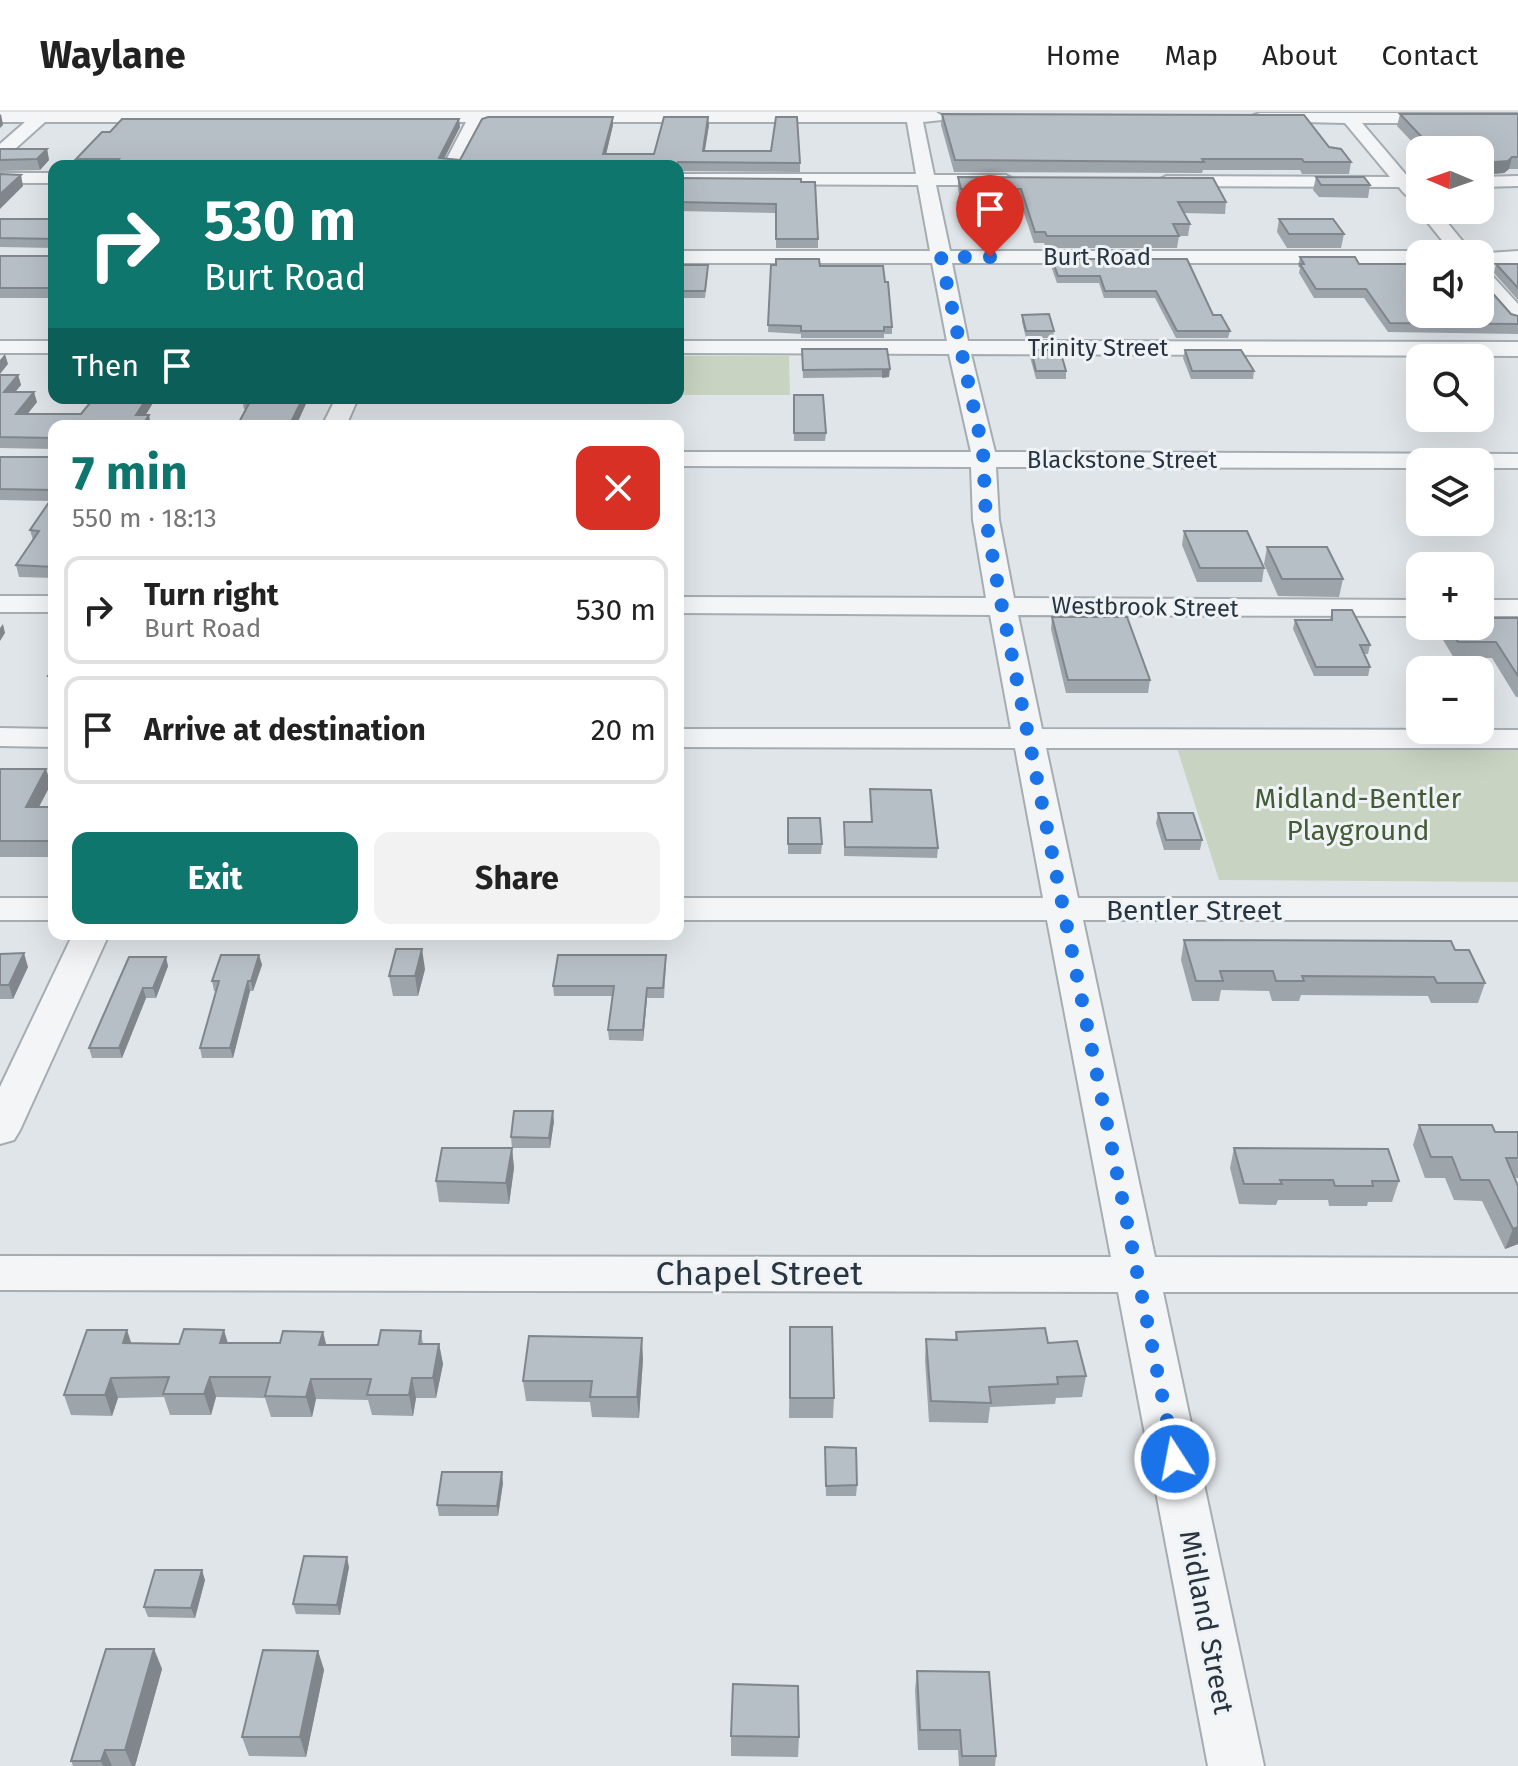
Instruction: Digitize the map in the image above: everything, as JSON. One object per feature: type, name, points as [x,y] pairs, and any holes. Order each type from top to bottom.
[{"type":"street","points":[[0,153],[44,114]]},
{"type":"street","points":[[0,117],[44,114],[913,114],[960,117]]},
{"type":"street","name":"Midland Street","points":[[913,114],[983,459],[986,520],[1002,605],[1236,1766]]},
{"type":"street","points":[[455,160],[478,115]]},
{"type":"street","points":[[1346,115],[1406,176]]},
{"type":"street","points":[[1240,118],[1346,115],[1518,118]]},
{"type":"street","points":[[0,178],[48,178]]},
{"type":"street","points":[[684,179],[1024,180]]},
{"type":"street","points":[[1150,180],[1406,182]]},
{"type":"street","points":[[1494,182],[1518,181]]},
{"type":"street","points":[[1438,224],[1452,240]]},
{"type":"street","name":"Burt Road","points":[[684,257],[1406,257]]},
{"type":"street","points":[[1494,257],[1518,257]]},
{"type":"street","points":[[1494,290],[1518,317]]},
{"type":"street","points":[[0,347],[48,347]]},
{"type":"street","name":"Trinity Street","points":[[684,347],[1518,349]]},
{"type":"street","name":"Blackstone Street","points":[[684,459],[1518,461]]},
{"type":"street","points":[[0,604],[48,604]]},
{"type":"street","name":"Westbrook Street","points":[[684,605],[1406,608]]},
{"type":"street","points":[[1494,608],[1518,608]]},
{"type":"street","points":[[0,737],[48,738]]},
{"type":"street","points":[[684,738],[1518,739]]},
{"type":"street","points":[[0,909],[48,909]]},
{"type":"street","name":"Bentler Street","points":[[684,909],[1518,909]]},
{"type":"street","points":[[0,1130],[88,940]]},
{"type":"street","name":"Chapel Street","points":[[0,1273],[1518,1275]]},
{"type":"green space","points":[[684,356],[789,356],[790,395],[684,395]]},
{"type":"green space","name":"Midland-Bentler Playground","points":[[1177,748],[1518,749],[1518,882],[1219,880]]},
{"type":"building","points":[[942,114],[1304,115],[1329,147],[1341,149],[1351,162],[1304,162],[1302,159],[1202,159],[1204,162],[955,160]]},
{"type":"building","points":[[1400,114],[1518,114],[1518,157],[1508,161],[1494,162],[1494,136],[1421,136]]},
{"type":"building","points":[[613,117],[603,154],[654,154],[664,117],[708,117],[703,151],[771,151],[776,117],[797,117],[800,163],[460,160],[482,119]]},
{"type":"building","points":[[122,119],[459,119],[439,158],[460,160],[76,159],[102,132],[110,132]]},
{"type":"building","points":[[0,149],[47,149],[37,159],[0,160]]},
{"type":"building","points":[[0,174],[21,175],[0,194]]},
{"type":"building","points":[[958,177],[1213,178],[1226,202],[1178,202],[1190,224],[1173,224],[1179,236],[1047,236],[1045,232],[1035,232],[1021,189],[961,189]]},
{"type":"building","points":[[1316,177],[1364,177],[1370,185],[1321,185]]},
{"type":"building","points":[[684,178],[801,179],[801,182],[815,182],[818,239],[776,239],[776,204],[684,202]]},
{"type":"building","points":[[0,219],[48,219],[48,239],[0,238]]},
{"type":"building","points":[[1279,219],[1333,219],[1344,234],[1289,234]]},
{"type":"building","points":[[0,256],[48,256],[48,288],[0,288]]},
{"type":"building","points":[[1300,257],[1355,257],[1359,264],[1406,264],[1406,323],[1390,323],[1366,289],[1316,289],[1300,264],[1304,264]]},
{"type":"building","points":[[776,259],[819,259],[820,266],[883,266],[885,282],[888,282],[892,327],[884,327],[884,331],[801,331],[801,326],[768,325],[771,265],[776,265]]},
{"type":"building","points":[[1052,259],[1187,259],[1213,315],[1221,315],[1230,331],[1177,331],[1156,291],[1105,291],[1100,276],[1058,276]]},
{"type":"building","points":[[1496,264],[1518,264],[1518,288]]},
{"type":"building","points":[[684,265],[708,265],[705,291],[684,291]]},
{"type":"building","points":[[1494,295],[1511,314],[1518,316],[1518,324],[1494,324]]},
{"type":"building","points":[[1049,314],[1054,331],[1026,331],[1022,315]]},
{"type":"building","points":[[802,349],[887,349],[890,369],[803,370]]},
{"type":"building","points":[[1031,350],[1060,350],[1066,371],[1036,371]]},
{"type":"building","points":[[1185,350],[1241,350],[1254,371],[1192,371]]},
{"type":"building","points":[[0,375],[18,375],[4,392],[34,392],[16,414],[81,414],[89,404],[143,404],[136,415],[149,415],[146,420],[48,420],[48,438],[0,437]]},
{"type":"building","points":[[794,395],[823,395],[826,433],[794,433]]},
{"type":"building","points":[[249,404],[300,404],[292,420],[240,420]]},
{"type":"building","points":[[0,457],[48,457],[48,490],[0,489]]},
{"type":"building","points":[[48,504],[48,567],[16,565],[39,531],[30,530]]},
{"type":"building","points":[[1184,531],[1247,531],[1264,568],[1200,568]]},
{"type":"building","points":[[1267,547],[1327,547],[1343,579],[1282,579]]},
{"type":"building","points":[[1332,610],[1352,610],[1370,645],[1360,645],[1370,667],[1316,667],[1295,620],[1332,620]]},
{"type":"building","points":[[1052,617],[1127,617],[1150,680],[1068,680]]},
{"type":"building","points":[[1494,618],[1518,618],[1518,676],[1496,642],[1458,642],[1494,640]]},
{"type":"building","points":[[0,769],[46,769],[26,807],[48,807],[48,841],[0,841]]},
{"type":"building","points":[[870,789],[931,790],[938,848],[845,847],[844,822],[872,822]]},
{"type":"building","points":[[1158,813],[1193,813],[1202,840],[1166,840]]},
{"type":"building","points":[[788,818],[820,818],[822,844],[788,844]]},
{"type":"building","points":[[1184,940],[1451,941],[1455,950],[1469,950],[1485,983],[1437,983],[1434,977],[1302,976],[1304,981],[1276,981],[1273,971],[1220,971],[1223,981],[1196,981]]},
{"type":"building","points":[[396,949],[422,949],[415,976],[389,976]]},
{"type":"building","points":[[24,953],[9,985],[0,985],[0,954]]},
{"type":"building","points":[[221,955],[259,955],[251,981],[248,981],[230,1048],[200,1048],[219,981],[212,981]]},
{"type":"building","points":[[558,955],[666,955],[663,988],[647,988],[643,1030],[608,1030],[614,986],[553,986]]},
{"type":"building","points":[[129,957],[166,957],[153,988],[143,988],[119,1048],[89,1048]]},
{"type":"building","points":[[514,1111],[553,1111],[549,1138],[511,1137]]},
{"type":"building","points":[[1419,1125],[1492,1125],[1495,1132],[1518,1132],[1518,1158],[1506,1158],[1518,1186],[1518,1227],[1513,1229],[1489,1180],[1461,1180],[1452,1157],[1431,1157]]},
{"type":"building","points":[[442,1148],[512,1148],[506,1183],[436,1181]]},
{"type":"building","points":[[1234,1148],[1388,1149],[1399,1181],[1372,1181],[1373,1186],[1335,1186],[1333,1180],[1244,1184]]},
{"type":"building","points":[[790,1327],[832,1327],[834,1398],[790,1398]]},
{"type":"building","points":[[1045,1328],[1048,1343],[1077,1341],[1086,1376],[1057,1377],[1058,1384],[989,1387],[991,1403],[931,1401],[926,1339],[957,1340],[956,1332]]},
{"type":"building","points":[[184,1329],[224,1330],[220,1343],[280,1343],[283,1331],[323,1332],[319,1345],[378,1345],[381,1330],[421,1331],[419,1344],[439,1344],[433,1378],[412,1378],[409,1395],[367,1395],[371,1379],[311,1379],[306,1397],[265,1396],[270,1377],[210,1377],[204,1394],[163,1394],[169,1377],[111,1378],[105,1395],[64,1395],[87,1330],[127,1330],[123,1343],[179,1344]]},
{"type":"building","points":[[529,1336],[642,1338],[637,1397],[590,1397],[592,1381],[523,1381]]},
{"type":"building","points":[[825,1447],[856,1448],[857,1485],[826,1486]]},
{"type":"building","points":[[442,1472],[502,1472],[497,1506],[437,1505]]},
{"type":"building","points":[[304,1556],[347,1557],[337,1605],[293,1604]]},
{"type":"building","points":[[155,1570],[202,1570],[191,1608],[144,1607]]},
{"type":"building","points":[[106,1649],[154,1649],[125,1750],[105,1750],[101,1761],[71,1761]]},
{"type":"building","points":[[263,1650],[318,1651],[300,1737],[242,1737]]},
{"type":"building","points":[[917,1671],[989,1672],[996,1756],[962,1756],[960,1730],[920,1730]]},
{"type":"building","points":[[733,1684],[798,1686],[799,1737],[731,1736]]},
{"type":"route","points":[[990,257],[941,257],[983,451],[986,520],[999,592],[1175,1459]]}]
